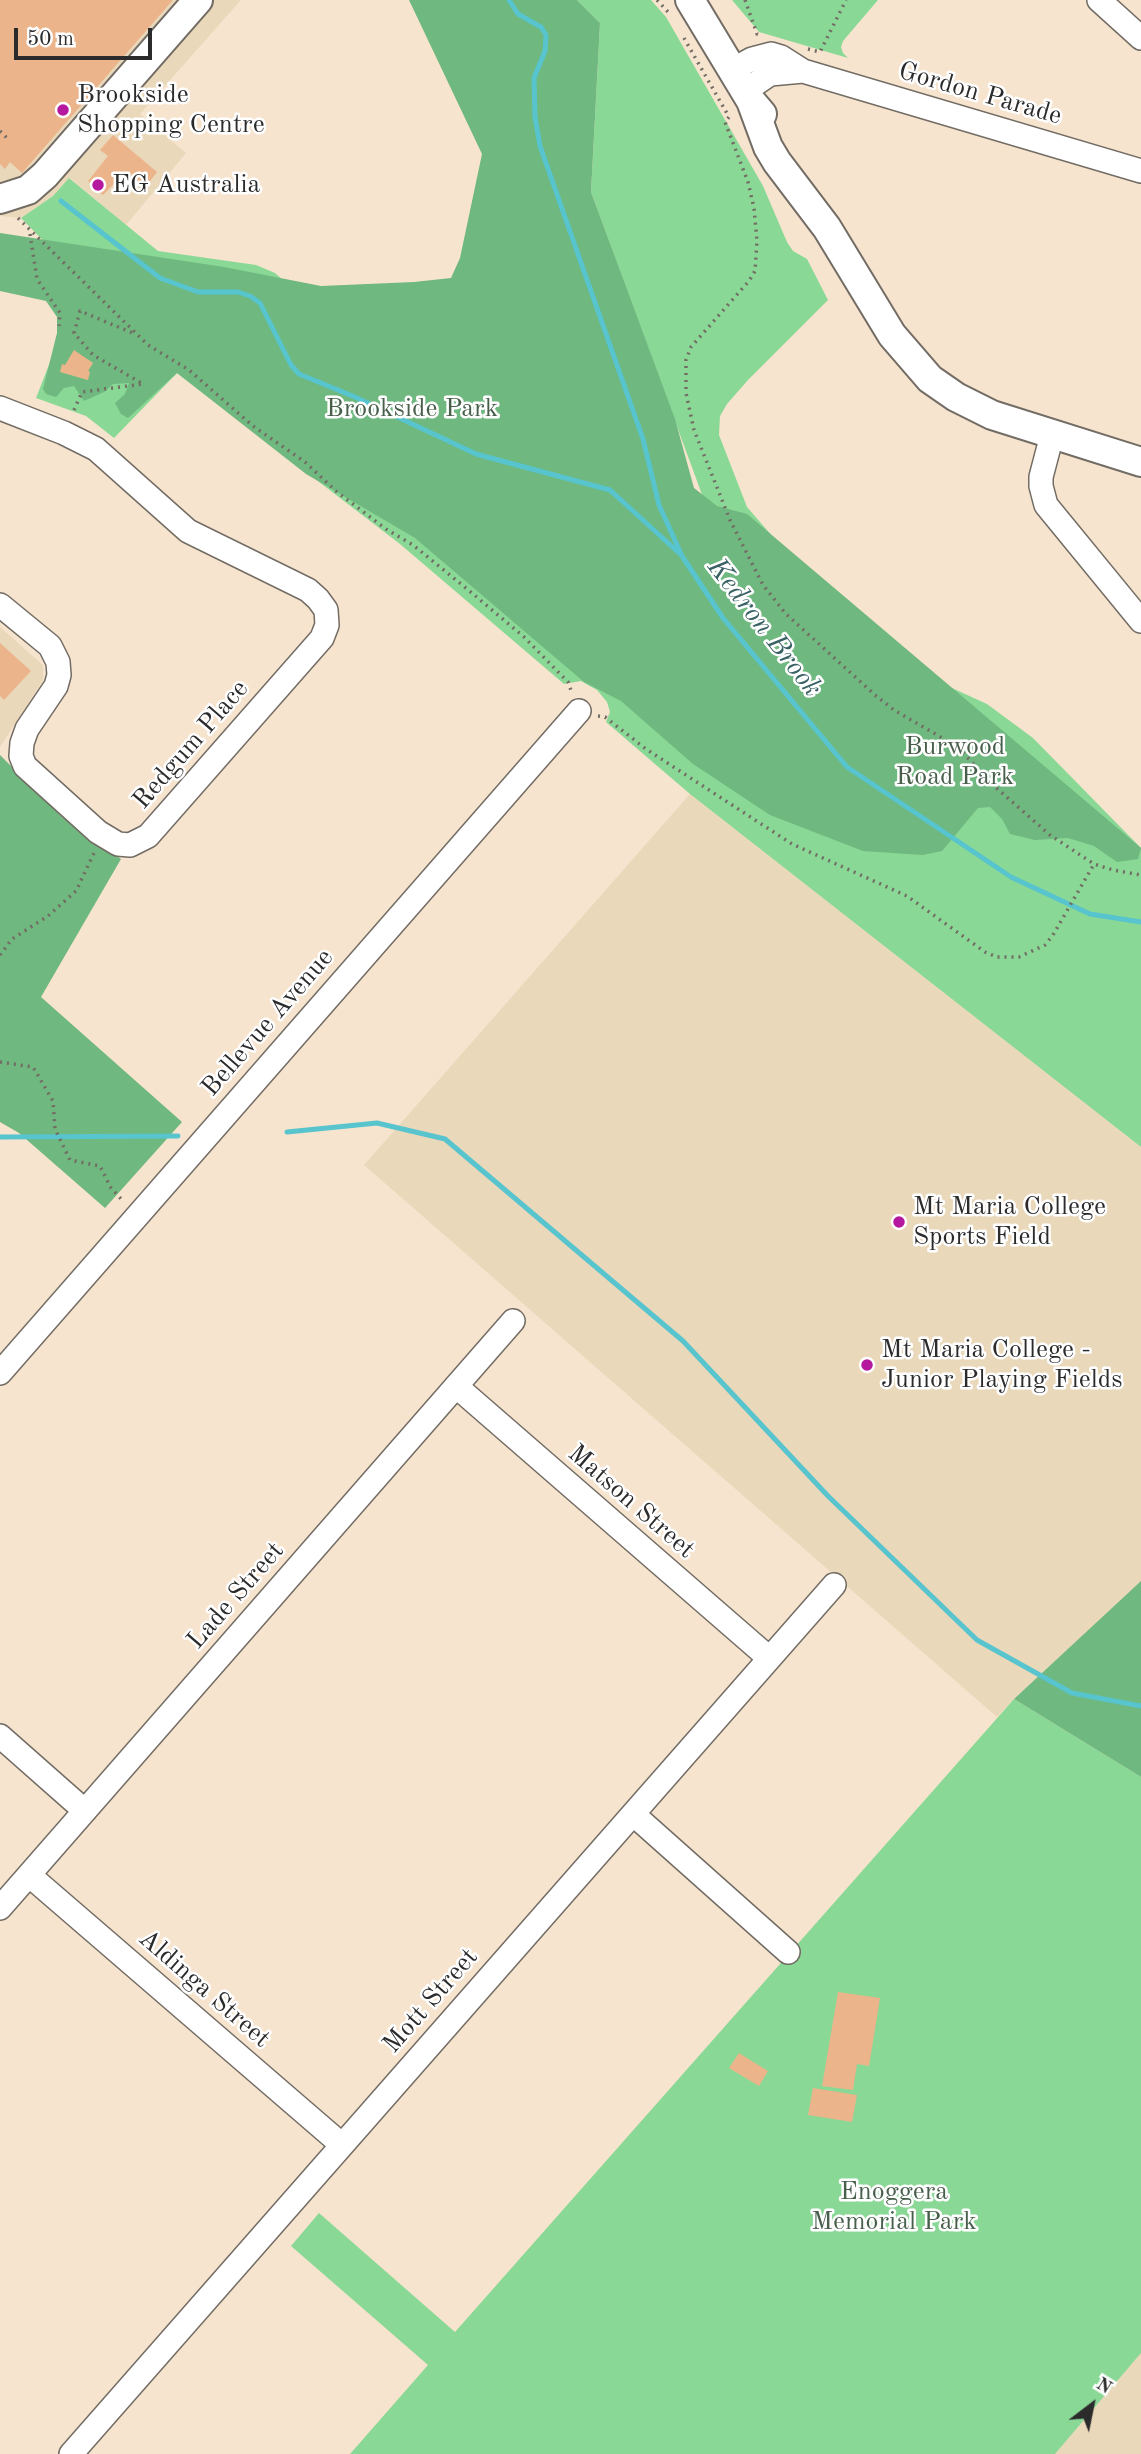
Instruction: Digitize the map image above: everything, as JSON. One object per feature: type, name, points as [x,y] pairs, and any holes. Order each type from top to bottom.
[{"type":"street","points":[[0,199],[28,190],[45,175],[198,0]]},
{"type":"street","points":[[1099,0],[1141,38]]},
{"type":"street","points":[[680,7],[784,139],[827,228],[892,334],[930,379],[981,411],[1141,462]]},
{"type":"street","name":"Gordon Parade","points":[[743,88],[770,74],[803,71],[1141,171]]},
{"type":"street","name":"Redgum Place","points":[[0,408],[64,433],[96,449],[188,531],[308,590],[326,610],[327,625],[322,638],[148,836],[136,843],[118,844],[98,832],[25,766],[21,756],[22,744],[27,729],[56,687],[58,662],[50,646],[0,606]]},
{"type":"street","points":[[1052,435],[1041,477],[1046,505],[1141,621]]},
{"type":"street","name":"Bellevue Avenue","points":[[0,1373],[579,711]]},
{"type":"street","name":"Lade Street","points":[[0,1908],[513,1321]]},
{"type":"street","name":"Matson Street","points":[[456,1386],[769,1658]]},
{"type":"street","name":"Mott Street","points":[[71,2454],[834,1585]]},
{"type":"street","points":[[0,1735],[85,1811]]},
{"type":"street","points":[[633,1814],[788,1952]]},
{"type":"street","name":"Aldinga Street","points":[[29,1875],[342,2145]]},
{"type":"path","points":[[657,0],[680,7]]},
{"type":"path","points":[[745,0],[757,34],[770,38]]},
{"type":"path","points":[[796,46],[820,52],[846,0]]},
{"type":"path","points":[[683,37],[729,117],[725,122],[748,182],[757,241],[755,271],[749,281],[691,347],[686,360],[687,393],[694,430],[730,520],[764,585],[785,613],[894,710],[964,754],[993,785],[1050,835],[1094,864],[1141,875]]},
{"type":"path","points":[[0,131],[7,138]]},
{"type":"path","points":[[19,220],[148,345],[189,370],[253,426],[304,462],[375,522],[413,545],[524,637],[568,682],[579,711],[605,718],[646,749],[792,844],[906,895],[985,952],[997,957],[1019,957],[1038,950],[1053,935],[1094,864]]},
{"type":"path","points":[[30,232],[37,279],[60,313],[59,326]]},
{"type":"path","points":[[74,410],[82,392],[143,384],[93,355],[74,333],[80,311],[140,337]]},
{"type":"path","points":[[0,956],[12,939],[48,916],[76,891],[97,846],[98,832]]},
{"type":"path","points":[[0,1062],[33,1068],[53,1101],[55,1129],[70,1160],[100,1166],[111,1188],[122,1200]]},
{"type":"shaded area","name":"Brookside Shopping Centre","points":[[0,0],[241,0],[140,114],[186,153],[126,225],[70,178],[53,196],[21,218],[0,216]]},
{"type":"shaded area","points":[[0,627],[43,665],[43,680],[0,747]]},
{"type":"shaded area","name":"Mt Maria College - Junior Playing Fields","points":[[690,794],[1141,1147],[1141,1581],[997,1717],[364,1165]]},
{"type":"shaded area","points":[[1141,2353],[1141,2454],[1055,2454]]},
{"type":"green space","points":[[409,0],[577,0],[600,23],[591,192],[675,419],[694,488],[717,506],[747,514],[1141,848],[1138,859],[1117,862],[1094,846],[1068,838],[1035,840],[1010,834],[1002,819],[990,807],[978,808],[942,851],[923,855],[863,851],[770,815],[693,764],[621,701],[584,682],[415,538],[306,474],[177,373],[128,418],[121,414],[115,403],[125,394],[129,383],[113,384],[104,392],[84,401],[74,386],[64,388],[56,397],[46,394],[43,389],[57,333],[57,317],[46,301],[0,291],[0,233],[224,267],[321,286],[451,278],[460,258],[482,154]],"holes":[[[74,351],[93,363],[88,371],[88,380],[61,372]]]},
{"type":"green space","points":[[577,0],[651,0],[666,17],[763,186],[787,242],[793,251],[807,259],[828,300],[748,380],[720,416],[719,435],[747,507],[873,652],[987,704],[1033,738],[1141,848],[1141,1147],[690,794],[606,722],[610,712],[607,702],[597,690],[581,681],[564,684],[400,544],[177,373],[114,438],[86,416],[36,398],[82,280],[21,218],[53,196],[69,178],[158,251],[256,265],[275,273],[302,297],[708,511],[591,192],[600,23]]},
{"type":"green space","points":[[732,0],[878,0],[843,41],[841,47],[848,58],[759,32]]},
{"type":"green space","points":[[0,755],[62,817],[121,859],[41,997],[182,1122],[105,1208],[19,1133],[0,1122]]},
{"type":"green space","points":[[1141,1581],[1141,1777],[1014,1699]]},
{"type":"green space","name":"Enoggera Memorial Park","points":[[1014,1699],[1141,1777],[1141,2353],[1055,2454],[350,2454],[428,2365],[291,2246],[319,2213],[455,2332]]},
{"type":"building","points":[[0,0],[173,0],[22,173],[10,162],[5,169],[0,164]]},
{"type":"building","points":[[113,135],[157,172],[144,189],[125,173],[103,195],[88,181],[108,156],[100,150]]},
{"type":"building","points":[[74,350],[93,363],[88,371],[88,380],[60,372],[62,364],[65,365]]},
{"type":"building","points":[[0,643],[31,671],[4,700],[0,696]]},
{"type":"building","points":[[838,1992],[880,1998],[869,2066],[857,2064],[853,2090],[822,2086]]},
{"type":"building","points":[[739,2053],[768,2071],[759,2086],[729,2068]]},
{"type":"building","points":[[813,2088],[857,2095],[852,2122],[808,2115]]},
{"type":"waterway","name":"Kedron Brook","points":[[509,0],[518,14],[541,27],[546,35],[545,51],[534,78],[535,117],[540,146],[643,439],[659,505],[682,556],[723,618],[847,767],[1011,877],[1090,914],[1141,922]]},
{"type":"waterway","points":[[61,201],[160,278],[198,292],[238,292],[260,303],[291,365],[299,374],[355,397],[476,454],[610,490],[679,553]]},
{"type":"waterway","points":[[287,1132],[377,1123],[445,1139],[683,1341],[828,1496],[977,1640],[1072,1693],[1141,1706]]},
{"type":"waterway","points":[[0,1137],[178,1136]]},
{"type":"place","name":"Brookside Shopping Centre","points":[[63,110]]},
{"type":"place","name":"EG Australia","points":[[98,185]]},
{"type":"place","name":"Mt Maria College Sports Field","points":[[899,1222]]},
{"type":"place","name":"Mt Maria College - Junior Playing Fields","points":[[867,1365]]},
{"type":"park label","name":"Brookside Park","points":[[412,409]]},
{"type":"park label","name":"Burwood Road Park","points":[[955,762]]}]
